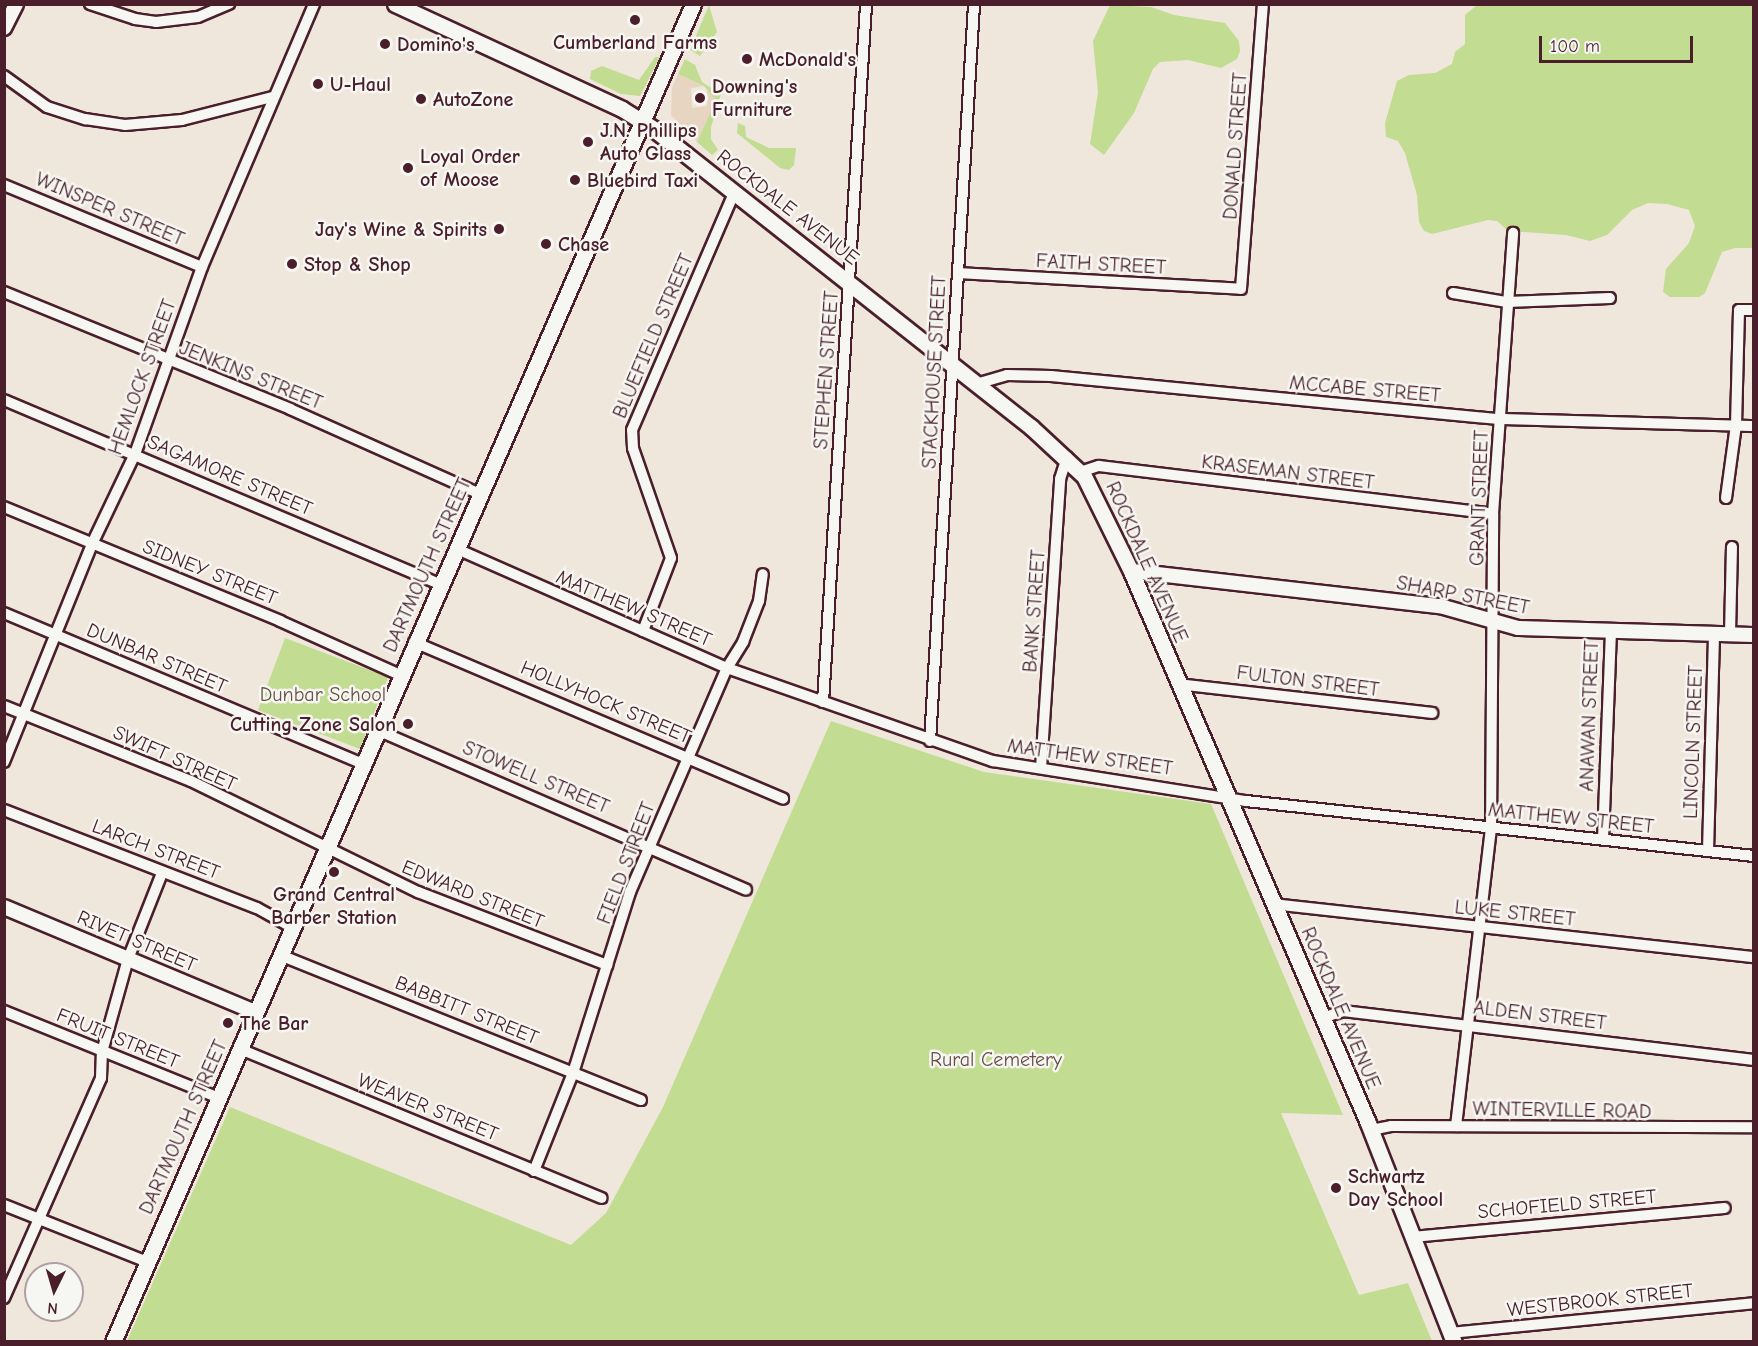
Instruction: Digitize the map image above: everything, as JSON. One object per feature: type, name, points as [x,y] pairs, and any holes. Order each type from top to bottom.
[{"type":"main road","name":"ROCKDALE AVENUE","points":[[395,4],[421,10],[644,122],[1067,457],[1080,472],[1098,499],[1131,571],[1371,1130],[1452,1337]]},
{"type":"main road","name":"DARTMOUTH STREET","points":[[113,1341],[291,927],[326,851],[414,642],[482,495],[693,4]]},
{"type":"street","points":[[4,28],[16,4]]},
{"type":"street","points":[[90,4],[135,20],[156,22],[198,17],[229,4]]},
{"type":"street","name":"HEMLOCK STREET","points":[[4,762],[92,544],[135,454],[202,267],[272,97],[314,4]]},
{"type":"street","name":"STEPHEN STREET","points":[[823,702],[866,4]]},
{"type":"street","name":"STACKHOUSE STREET","points":[[930,741],[974,4]]},
{"type":"street","name":"DONALD STREET","points":[[1241,289],[1263,4]]},
{"type":"street","points":[[4,76],[47,107],[85,119],[125,125],[182,120],[272,97]]},
{"type":"street","name":"WINSPER STREET","points":[[4,185],[202,267]]},
{"type":"street","name":"BLUEFIELD STREET","points":[[643,631],[671,558],[633,448],[632,430],[734,193]]},
{"type":"street","name":"GRANT STREET","points":[[1456,1126],[1466,1024],[1491,829],[1495,622],[1493,514],[1513,232]]},
{"type":"street","name":"FAITH STREET","points":[[958,273],[1241,289]]},
{"type":"street","name":"JENKINS STREET","points":[[4,292],[169,362],[312,419],[482,495]]},
{"type":"street","points":[[1453,292],[1507,302],[1610,298]]},
{"type":"street","points":[[1726,498],[1736,425],[1739,310],[1754,310]]},
{"type":"street","name":"MCCABE STREET","points":[[976,384],[1007,375],[1051,376],[1499,419],[1754,426]]},
{"type":"street","name":"SAGAMORE STREET","points":[[4,400],[440,584]]},
{"type":"street","name":"BANK STREET","points":[[1041,768],[1060,479],[1067,457]]},
{"type":"street","name":"KRASEMAN STREET","points":[[1080,472],[1099,466],[1493,514]]},
{"type":"street","name":"SIDNEY STREET","points":[[4,507],[270,616],[400,675]]},
{"type":"street","points":[[1730,634],[1732,548]]},
{"type":"street","name":"MATTHEW STREET","points":[[457,549],[727,668],[930,741],[993,761],[1227,797],[1491,829],[1754,856]]},
{"type":"street","name":"SHARP STREET","points":[[1131,571],[1440,606],[1518,628],[1754,635]]},
{"type":"street","name":"FIELD STREET","points":[[534,1171],[573,1073],[607,965],[649,845],[727,668],[743,642],[759,601],[763,574]]},
{"type":"street","name":"DUNBAR STREET","points":[[4,613],[363,764]]},
{"type":"street","name":"ANAWAN STREET","points":[[1603,839],[1611,631]]},
{"type":"street","name":"LINCOLN STREET","points":[[1708,851],[1714,634]]},
{"type":"street","name":"HOLLYHOCK STREET","points":[[414,642],[689,757],[783,799]]},
{"type":"street","name":"FULTON STREET","points":[[1178,684],[1432,713]]},
{"type":"street","name":"SWIFT STREET","points":[[4,706],[191,782],[326,851]]},
{"type":"street","name":"STOWELL STREET","points":[[377,730],[649,845],[746,890]]},
{"type":"street","name":"LARCH STREET","points":[[4,810],[257,908],[291,927]]},
{"type":"street","name":"EDWARD STREET","points":[[326,851],[529,938],[607,965]]},
{"type":"street","points":[[4,1298],[37,1217],[101,1078],[102,1052],[128,959],[162,873]]},
{"type":"street","name":"LUKE STREET","points":[[1273,904],[1754,957]]},
{"type":"street","name":"RIVET STREET","points":[[4,907],[255,1012]]},
{"type":"street","name":"BABBITT STREET","points":[[280,955],[641,1100]]},
{"type":"street","name":"FRUIT STREET","points":[[4,1011],[219,1098]]},
{"type":"street","name":"ALDEN STREET","points":[[1322,1018],[1343,1011],[1754,1060]]},
{"type":"street","name":"WEAVER STREET","points":[[240,1049],[602,1197]]},
{"type":"street","name":"WINTERVILLE ROAD","points":[[1371,1130],[1456,1126],[1754,1127]]},
{"type":"street","points":[[4,1205],[147,1262]]},
{"type":"street","name":"SCHOFIELD STREET","points":[[1412,1237],[1725,1208]]},
{"type":"street","name":"WESTBROOK STREET","points":[[1452,1337],[1754,1303]]},
{"type":"shaded area","points":[[678,74],[704,86],[691,88],[692,108],[707,106],[707,88],[716,100],[697,142],[671,115],[672,88]]},
{"type":"green space","points":[[709,5],[717,32],[700,56],[690,50]]},
{"type":"green space","points":[[1110,5],[1151,7],[1174,15],[1225,23],[1239,41],[1240,51],[1237,59],[1221,68],[1188,60],[1160,62],[1153,69],[1134,113],[1104,155],[1090,144],[1098,92],[1093,41]]},
{"type":"green space","points":[[1477,5],[1753,5],[1753,248],[1735,248],[1722,252],[1705,293],[1699,297],[1670,297],[1663,292],[1666,269],[1689,243],[1695,226],[1689,210],[1667,204],[1648,203],[1632,210],[1607,235],[1590,241],[1566,235],[1508,231],[1497,221],[1488,220],[1432,234],[1424,231],[1419,222],[1417,195],[1405,153],[1398,141],[1386,137],[1385,123],[1397,81],[1409,75],[1435,73],[1452,64],[1455,52],[1465,44],[1465,15]]},
{"type":"green space","points":[[655,57],[660,57],[640,96],[621,94],[590,79],[591,71],[602,66],[639,80]]},
{"type":"green space","points":[[685,59],[695,65],[702,82],[721,94],[711,127],[711,139],[718,150],[712,155],[697,142],[716,100],[704,86],[678,74]]},
{"type":"green space","points":[[738,123],[745,126],[746,137],[769,148],[796,148],[794,165],[789,170],[780,168],[737,133]]},
{"type":"green space","name":"Dunbar School","points":[[285,638],[388,677],[360,749],[258,710]]},
{"type":"green space","name":"Rural Cemetery","points":[[831,721],[984,772],[1211,804],[1343,1115],[1281,1113],[1359,1295],[1408,1283],[1432,1341],[127,1341],[230,1107],[571,1245],[606,1213],[663,1107]]},
{"type":"place","name":"Cumberland Farms","points":[[635,20]]},
{"type":"place","name":"Domino's","points":[[385,44]]},
{"type":"place","name":"McDonald's","points":[[747,59]]},
{"type":"place","name":"U-Haul","points":[[318,84]]},
{"type":"place","name":"Downing's Furniture","points":[[700,98]]},
{"type":"place","name":"AutoZone","points":[[421,99]]},
{"type":"place","name":"J.N. Phillips Auto Glass","points":[[588,142]]},
{"type":"place","name":"Loyal Order of Moose","points":[[408,168]]},
{"type":"place","name":"Bluebird Taxi","points":[[575,180]]},
{"type":"place","name":"Jay's Wine & Spirits","points":[[499,229]]},
{"type":"place","name":"Chase","points":[[546,244]]},
{"type":"place","name":"Stop & Shop","points":[[292,264]]},
{"type":"place","name":"Cutting Zone Salon","points":[[408,724]]},
{"type":"place","name":"Grand Central Barber Station","points":[[334,872]]},
{"type":"place","name":"The Bar","points":[[228,1023]]},
{"type":"place","name":"Schwartz Day School","points":[[1336,1188]]}]
